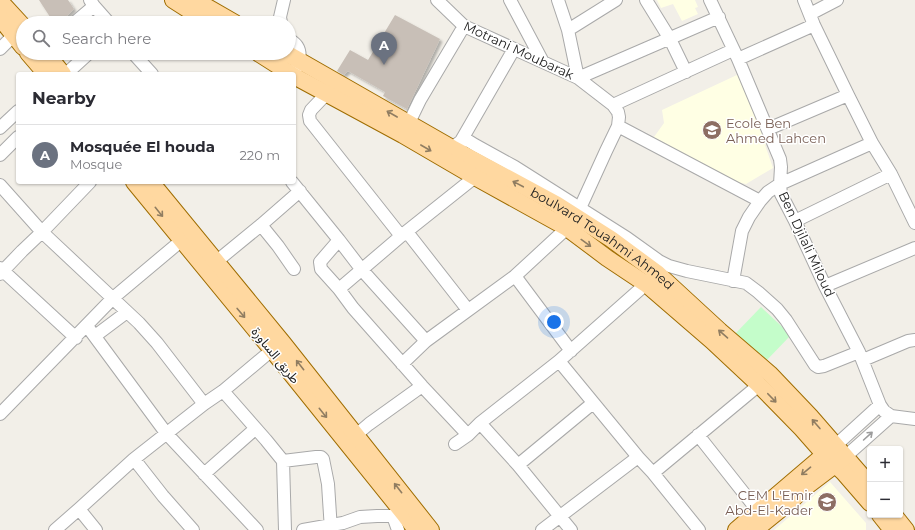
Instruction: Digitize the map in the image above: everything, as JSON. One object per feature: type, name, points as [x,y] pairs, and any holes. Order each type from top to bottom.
[{"type":"main road","points":[[0,0],[16,36]]},
{"type":"main road","points":[[172,0],[198,16]]},
{"type":"main road","points":[[196,0],[223,16]]},
{"type":"main road","points":[[35,60],[44,72]]},
{"type":"main road","points":[[52,60],[61,72]]},
{"type":"main road","name":"boulvard Touahmi Ahmed","points":[[274,60],[333,88],[406,129],[475,177],[575,218]]},
{"type":"main road","name":"boulvard Touahmi Ahmed","points":[[406,129],[456,145],[556,204],[575,218],[607,258],[651,278],[720,331],[770,374],[810,416],[835,455],[867,499]]},
{"type":"main road","name":"طريق الساورة","points":[[136,184],[187,236],[278,346],[356,435],[431,530]]},
{"type":"main road","name":"طريق الساورة","points":[[152,184],[187,236],[217,261],[399,515],[416,530]]},
{"type":"main road","name":"boulvard Touahmi Ahmed","points":[[651,278],[712,341],[759,385],[802,429],[867,482]]},
{"type":"main road","points":[[736,530],[758,511],[835,455]]},
{"type":"main road","points":[[755,530],[792,500],[835,455]]},
{"type":"main road","points":[[882,518],[892,530]]},
{"type":"main road","points":[[896,518],[906,530]]},
{"type":"street","points":[[280,16],[284,0]]},
{"type":"street","name":"Motrani Moubarak","points":[[437,0],[464,26],[578,78],[719,17]]},
{"type":"street","points":[[510,0],[543,62]]},
{"type":"street","points":[[402,364],[426,341],[515,276],[575,218],[618,126],[618,112],[613,105],[578,78],[568,30],[558,0]]},
{"type":"street","points":[[568,30],[616,0]]},
{"type":"street","points":[[646,0],[670,39],[686,72]]},
{"type":"street","name":"Ben Djilali Miloud","points":[[710,0],[719,17],[780,159],[781,194],[825,286],[861,356],[880,405],[884,411],[891,416]]},
{"type":"street","points":[[804,0],[872,143],[891,174],[915,223]]},
{"type":"street","points":[[613,105],[686,72],[735,54],[812,19],[821,4],[837,0]]},
{"type":"street","points":[[80,16],[92,3],[103,16]]},
{"type":"street","points":[[406,129],[420,100],[464,26]]},
{"type":"street","points":[[0,49],[16,39]]},
{"type":"street","points":[[296,44],[299,52],[296,60]]},
{"type":"street","points":[[456,145],[514,49]]},
{"type":"street","points":[[68,72],[82,60]]},
{"type":"street","points":[[142,60],[151,72]]},
{"type":"street","points":[[333,88],[311,110],[309,115],[310,121],[468,310]]},
{"type":"street","points":[[768,129],[848,94]]},
{"type":"street","points":[[0,128],[16,113]]},
{"type":"street","points":[[618,126],[760,201]]},
{"type":"street","points":[[0,155],[16,139]]},
{"type":"street","points":[[733,281],[742,231],[749,217],[768,192],[780,184],[872,143]]},
{"type":"street","points":[[795,221],[891,174]]},
{"type":"street","points":[[339,289],[475,177]]},
{"type":"street","points":[[76,338],[1,271],[42,232],[88,184]]},
{"type":"street","points":[[0,185],[42,232],[139,323],[157,343],[204,404]]},
{"type":"street","points":[[217,261],[261,225],[296,187],[362,270],[426,341]]},
{"type":"street","points":[[575,218],[627,238],[659,261],[669,266],[746,283],[777,309],[786,320],[815,365],[818,367],[915,340]]},
{"type":"street","points":[[261,225],[294,269]]},
{"type":"street","points":[[0,414],[76,338],[113,298],[187,236]]},
{"type":"street","points":[[339,240],[322,260],[320,265],[321,269],[402,364],[468,435]]},
{"type":"street","points":[[825,286],[915,248]]},
{"type":"street","points":[[515,276],[571,351]]},
{"type":"street","points":[[455,444],[468,435],[480,422],[571,351],[651,278]]},
{"type":"street","points":[[95,336],[127,312]]},
{"type":"street","points":[[87,326],[166,433],[257,530]]},
{"type":"street","points":[[55,530],[134,458],[278,346]]},
{"type":"street","points":[[559,361],[699,530]]},
{"type":"street","points":[[653,473],[759,385]]},
{"type":"street","points":[[356,435],[422,386]]},
{"type":"street","points":[[222,391],[283,461],[285,530]]},
{"type":"street","points":[[518,465],[593,403]]},
{"type":"street","points":[[835,455],[880,405]]},
{"type":"street","points":[[835,455],[891,416],[915,419]]},
{"type":"street","points":[[480,422],[518,465],[571,530]]},
{"type":"street","points":[[204,474],[255,428]]},
{"type":"street","points":[[698,435],[758,511]]},
{"type":"street","points":[[283,461],[316,456],[321,457],[328,484],[331,528]]},
{"type":"street","points":[[542,530],[638,457]]},
{"type":"street","points":[[134,458],[163,496],[193,530]]},
{"type":"street","points":[[79,509],[96,530]]},
{"type":"street","points":[[303,530],[343,527],[354,519],[368,516],[399,515],[398,530]]},
{"type":"shaded area","points":[[657,0],[695,0],[698,7],[695,8],[698,14],[682,21],[673,4],[661,8]]},
{"type":"shaded area","name":"Ecole Ben Ahmed Lahcen","points":[[739,74],[770,141],[765,145],[773,168],[746,184],[732,181],[654,137],[664,123],[662,110]]},
{"type":"shaded area","name":"CEM L'Emir Abd-El-Kader","points":[[830,482],[866,523],[866,530],[774,530]]},
{"type":"green space","points":[[761,307],[791,335],[765,362],[734,335]]},
{"type":"building","points":[[39,0],[68,0],[74,9],[67,16],[49,16]]},
{"type":"building","points":[[395,15],[440,39],[407,109],[383,96],[385,92],[348,71],[344,75],[337,71],[350,50],[368,60]]},
{"type":"place","name":"Mosquée El houda","points":[[384,65]]},
{"type":"place","name":"Ecole Ben Ahmed Lahcen","points":[[712,130]]},
{"type":"place","name":"CEM L'Emir Abd-El-Kader","points":[[827,502]]}]
